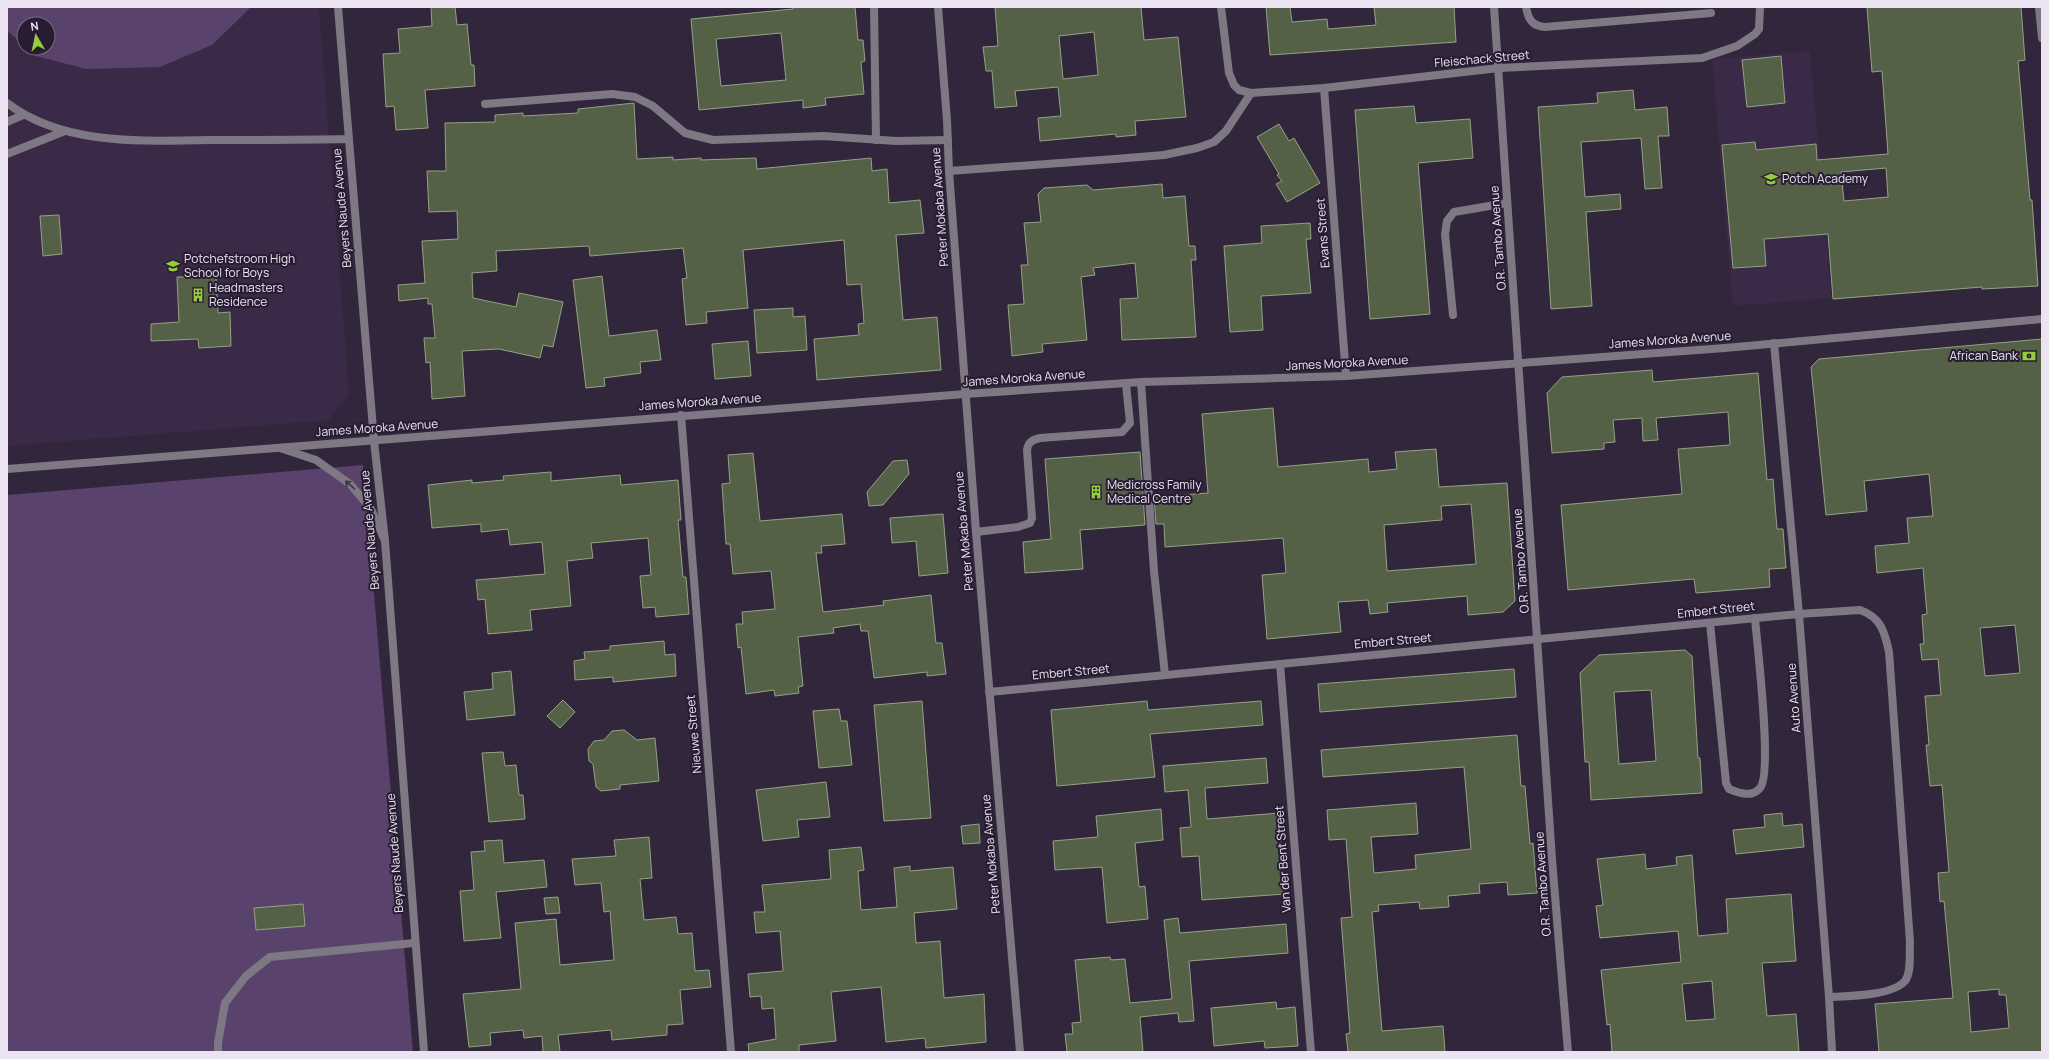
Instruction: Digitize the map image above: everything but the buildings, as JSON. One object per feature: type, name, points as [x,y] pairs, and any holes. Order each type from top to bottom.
[{"type":"street","name":"Beyers Naude Avenue","points":[[338,7],[374,441],[385,541],[414,944],[424,1052]]},
{"type":"street","points":[[874,7],[876,140]]},
{"type":"street","name":"Peter Mokaba Avenue","points":[[938,7],[965,394],[1020,1052]]},
{"type":"street","points":[[949,171],[1150,156],[1196,148],[1214,142],[1222,135],[1251,94],[1239,90],[1234,85],[1229,74],[1222,7]]},
{"type":"street","name":"O.R. Tambo Avenue","points":[[1494,7],[1539,640],[1552,859],[1568,1052]]},
{"type":"street","points":[[1526,7],[1532,23],[1545,27],[1711,13]]},
{"type":"street","name":"Fleischack Street","points":[[1251,94],[1324,88],[1499,68],[1702,58],[1737,46],[1755,34],[1760,29],[1760,7]]},
{"type":"street","points":[[2039,7],[2042,38]]},
{"type":"street","name":"Evans Street","points":[[1324,88],[1346,376]]},
{"type":"street","points":[[485,104],[612,94],[635,97],[652,106],[686,133],[713,140],[823,136],[876,140],[948,140]]},
{"type":"street","points":[[7,104],[22,115],[65,131],[124,141],[349,139]]},
{"type":"street","points":[[7,122],[22,115]]},
{"type":"street","points":[[7,154],[65,131]]},
{"type":"street","points":[[1453,314],[1445,234],[1447,222],[1454,212],[1507,203]]},
{"type":"street","name":"James Moroka Avenue","points":[[7,469],[275,447],[374,441],[681,415],[965,394],[1141,382],[1346,376],[1774,343],[2042,319]]},
{"type":"street","name":"Auto Avenue","points":[[1774,343],[1799,614],[1832,1052]]},
{"type":"street","points":[[1141,382],[1154,571],[1165,675]]},
{"type":"street","points":[[976,532],[1018,527],[1030,523],[1032,518],[1027,450],[1028,444],[1032,440],[1040,438],[1122,432],[1128,427],[1130,423],[1126,384]]},
{"type":"street","name":"Nieuwe Street","points":[[681,415],[731,1052]]},
{"type":"street","points":[[275,447],[316,460],[350,484],[371,509],[385,541]]},
{"type":"street","name":"Embert Street","points":[[989,692],[1755,618],[1860,610],[1868,613],[1881,623],[1885,632],[1889,652],[1910,942],[1909,970],[1905,981],[1891,990],[1829,997]]},
{"type":"street","points":[[1710,623],[1726,783],[1729,789],[1741,794],[1747,794],[1755,792],[1760,788],[1765,775],[1765,744],[1755,618]]},
{"type":"street","name":"Van der Bent Street","points":[[1280,664],[1311,1052]]},
{"type":"street","points":[[218,1052],[218,1043],[225,1003],[246,976],[270,957],[414,944]]},
{"type":"shaded area","name":"Potchefstroom High School for Boys","points":[[7,7],[319,7],[349,394],[329,420],[7,446]]},
{"type":"shaded area","points":[[7,7],[251,7],[212,45],[160,67],[86,69],[36,56],[56,56],[56,16],[16,16],[16,38],[7,31]]},
{"type":"shaded area","name":"Potch Academy","points":[[1810,51],[1831,298],[1733,306],[1712,59]]},
{"type":"shaded area","points":[[363,465],[413,1052],[7,1052],[7,495]]},
{"type":"place","name":"Potch Academy","points":[[1771,179]]},
{"type":"place","name":"Potchefstroom High School for Boys","points":[[173,266]]},
{"type":"place","name":"Headmasters Residence","points":[[198,295]]},
{"type":"place","name":"African Bank","points":[[2029,356]]},
{"type":"place","name":"Medicross Family Medical Centre","points":[[1096,492]]}]
